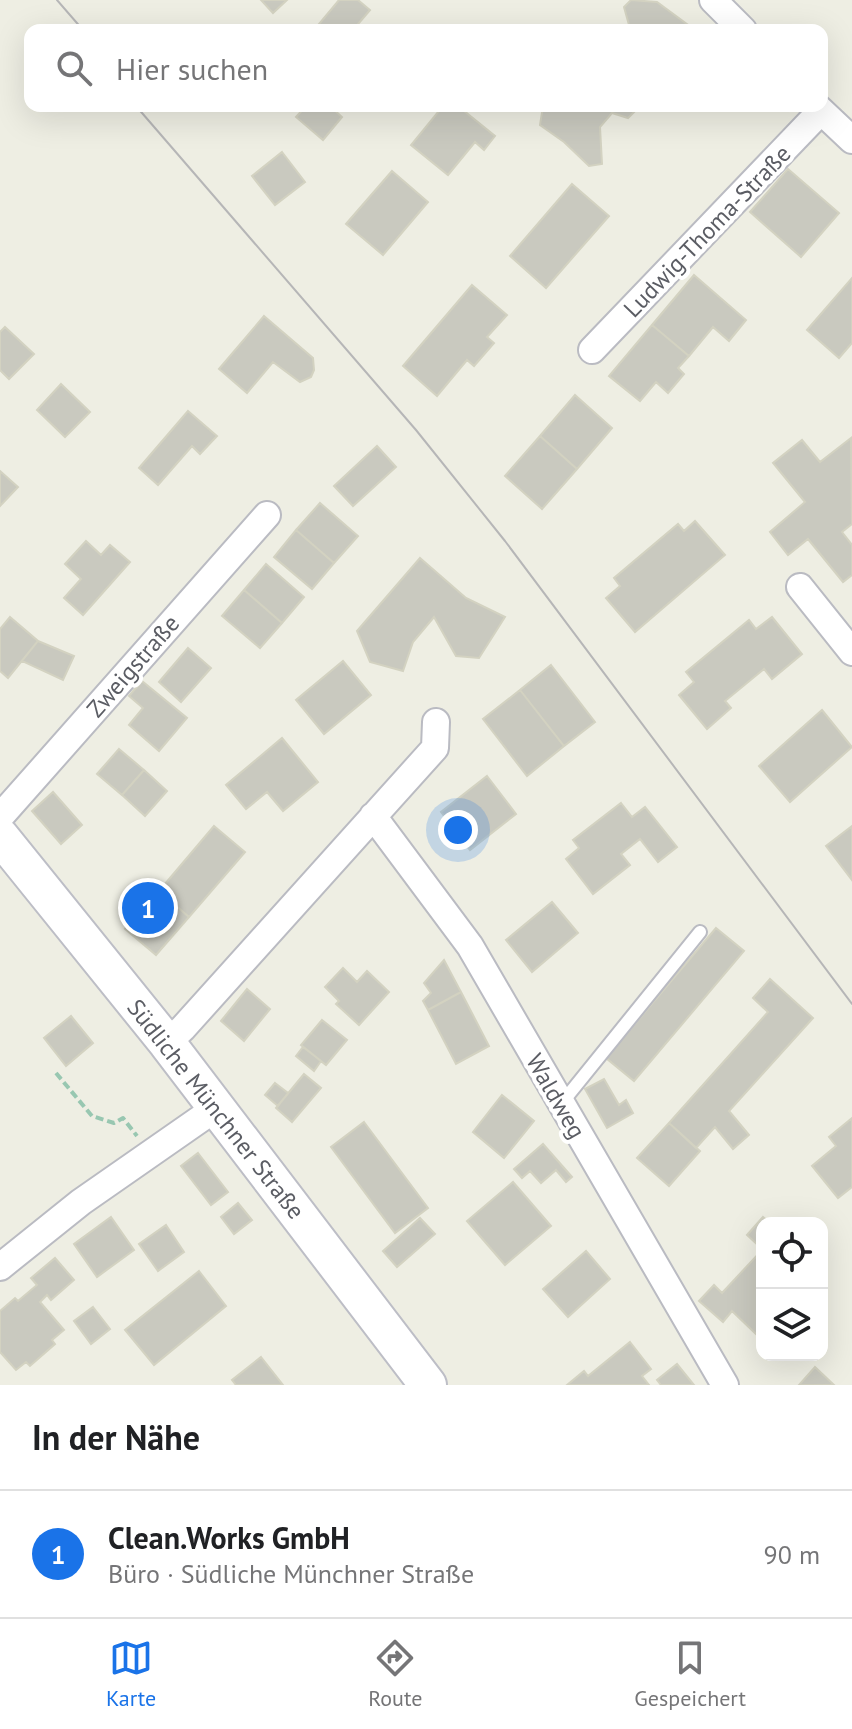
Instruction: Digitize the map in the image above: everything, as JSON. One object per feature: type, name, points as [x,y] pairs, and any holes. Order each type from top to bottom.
[{"type":"main road","name":"Südliche Münchner Straße","points":[[0,836],[167,1043],[428,1385]]},
{"type":"street","points":[[713,0],[737,24]]},
{"type":"street","name":"Ludwig-Thoma-Straße","points":[[592,350],[816,112]]},
{"type":"street","name":"Ludwig-Thoma-Straße","points":[[822,112],[852,140]]},
{"type":"street","name":"Zweigstraße","points":[[0,817],[267,515]]},
{"type":"street","points":[[800,587],[852,652]]},
{"type":"street","points":[[167,1043],[435,748],[436,722]]},
{"type":"street","name":"Waldweg","points":[[373,816],[470,946],[725,1385]]},
{"type":"street","points":[[0,1267],[81,1202],[216,1108]]},
{"type":"lane","points":[[561,1104],[700,932]]},
{"type":"path","points":[[56,1073],[92,1116],[114,1123],[123,1118],[151,1154]]},
{"type":"building","points":[[261,0],[287,0],[273,13]]},
{"type":"building","points":[[339,0],[358,0],[370,10],[358,24],[319,24]]},
{"type":"building","points":[[631,0],[657,2],[687,24],[629,24],[624,7]]},
{"type":"building","points":[[301,112],[337,112],[342,117],[323,140],[296,117]]},
{"type":"building","points":[[438,112],[465,112],[495,136],[484,150],[475,142],[448,175],[411,145]]},
{"type":"building","points":[[542,112],[634,112],[628,118],[612,113],[600,127],[602,164],[589,166],[540,125]]},
{"type":"building","points":[[282,152],[305,182],[275,205],[252,176]]},
{"type":"building","points":[[788,169],[839,213],[801,257],[750,212]]},
{"type":"building","points":[[392,171],[428,202],[383,255],[346,224]]},
{"type":"building","points":[[572,184],[609,216],[546,288],[510,256]]},
{"type":"building","points":[[694,275],[746,320],[729,341],[713,327],[689,356],[652,325]]},
{"type":"building","points":[[852,278],[852,343],[839,358],[807,330]]},
{"type":"building","points":[[472,285],[507,315],[487,337],[494,343],[474,366],[467,360],[437,396],[403,366]]},
{"type":"building","points":[[264,316],[313,358],[314,370],[311,377],[300,382],[273,362],[247,393],[219,369]]},
{"type":"building","points":[[652,325],[689,356],[678,368],[684,374],[668,393],[656,382],[640,401],[609,376]]},
{"type":"building","points":[[5,327],[34,354],[9,379],[0,370],[0,332]]},
{"type":"building","points":[[61,384],[90,412],[65,437],[37,410]]},
{"type":"building","points":[[575,395],[612,428],[577,469],[540,436]]},
{"type":"building","points":[[188,411],[217,436],[200,454],[192,446],[158,485],[139,468]]},
{"type":"building","points":[[540,436],[577,469],[542,509],[505,476]]},
{"type":"building","points":[[851,438],[852,524],[842,532],[852,545],[852,575],[843,582],[808,539],[788,555],[770,532],[805,502],[773,463],[802,440],[820,462]]},
{"type":"building","points":[[377,446],[396,467],[353,506],[334,486]]},
{"type":"building","points":[[0,471],[18,487],[0,506]]},
{"type":"building","points":[[320,503],[358,536],[334,563],[296,530]]},
{"type":"building","points":[[695,521],[725,555],[635,632],[606,598],[620,586],[614,578],[678,524],[684,531]]},
{"type":"building","points":[[296,530],[334,563],[312,589],[274,557]]},
{"type":"building","points":[[86,541],[101,555],[110,545],[130,562],[83,615],[64,598],[81,579],[65,564]]},
{"type":"building","points":[[420,558],[466,598],[505,617],[479,658],[456,656],[434,617],[413,642],[403,671],[370,662],[357,631]]},
{"type":"building","points":[[266,564],[304,597],[282,623],[244,590]]},
{"type":"building","points":[[244,590],[282,623],[260,648],[222,616]]},
{"type":"building","points":[[10,617],[38,641],[8,678],[0,671],[0,629]]},
{"type":"building","points":[[772,617],[802,654],[772,679],[764,669],[725,701],[731,708],[707,729],[679,695],[694,682],[686,672],[749,620],[756,629]]},
{"type":"building","points":[[38,641],[74,656],[63,680],[22,661]]},
{"type":"building","points":[[188,648],[211,668],[181,702],[159,682]]},
{"type":"building","points":[[343,661],[371,695],[324,734],[296,700]]},
{"type":"building","points":[[551,665],[595,722],[564,746],[520,690]]},
{"type":"building","points":[[142,681],[187,718],[159,751],[129,725],[143,708],[129,696]]},
{"type":"building","points":[[520,690],[564,746],[527,776],[483,719]]},
{"type":"building","points":[[822,710],[852,747],[790,802],[759,766]]},
{"type":"building","points":[[282,738],[318,782],[283,811],[267,792],[246,809],[226,785]]},
{"type":"building","points":[[119,749],[144,770],[122,795],[97,774]]},
{"type":"building","points":[[144,770],[167,791],[145,816],[122,795]]},
{"type":"building","points":[[487,776],[516,814],[470,850],[441,812]]},
{"type":"building","points":[[53,792],[82,825],[61,844],[32,811]]},
{"type":"building","points":[[621,803],[632,817],[645,807],[677,847],[658,862],[640,839],[621,854],[630,865],[593,894],[566,859],[579,848],[573,840]]},
{"type":"building","points":[[214,826],[245,852],[189,917],[159,891]]},
{"type":"building","points":[[852,826],[852,880],[826,846]]},
{"type":"building","points":[[159,891],[189,917],[156,955],[125,929]]},
{"type":"building","points":[[552,902],[578,933],[532,972],[506,940]]},
{"type":"building","points":[[716,928],[744,951],[634,1081],[606,1058]]},
{"type":"building","points":[[444,960],[461,992],[428,1010],[423,1001],[431,993],[424,983]]},
{"type":"building","points":[[343,968],[357,982],[367,971],[389,992],[359,1025],[336,1004],[339,1001],[325,987]]},
{"type":"building","points":[[770,979],[813,1018],[729,1111],[749,1135],[733,1149],[715,1127],[696,1148],[669,1123],[768,1012],[753,998]]},
{"type":"building","points":[[247,989],[270,1009],[244,1041],[221,1021]]},
{"type":"building","points":[[461,992],[489,1046],[456,1064],[428,1010]]},
{"type":"building","points":[[71,1016],[93,1043],[66,1066],[44,1038]]},
{"type":"building","points":[[322,1020],[347,1040],[326,1065],[301,1045]]},
{"type":"building","points":[[303,1047],[321,1061],[314,1071],[296,1056]]},
{"type":"building","points":[[304,1074],[321,1088],[292,1122],[276,1108]]},
{"type":"building","points":[[604,1079],[619,1105],[626,1100],[633,1113],[607,1128],[585,1089]]},
{"type":"building","points":[[275,1083],[288,1093],[278,1106],[265,1095]]},
{"type":"building","points":[[502,1095],[534,1121],[504,1158],[473,1132]]},
{"type":"building","points":[[852,1118],[852,1187],[838,1198],[812,1166],[836,1146],[829,1137]]},
{"type":"building","points":[[364,1122],[428,1208],[395,1233],[331,1147]]},
{"type":"building","points":[[669,1123],[700,1151],[669,1186],[637,1158]]},
{"type":"building","points":[[543,1144],[572,1177],[566,1182],[556,1170],[541,1183],[530,1171],[522,1178],[514,1169]]},
{"type":"building","points":[[198,1153],[228,1192],[211,1205],[181,1166]]},
{"type":"building","points":[[513,1182],[551,1226],[505,1265],[467,1221]]},
{"type":"building","points":[[238,1203],[252,1220],[234,1234],[221,1217]]},
{"type":"building","points":[[111,1217],[134,1250],[97,1277],[74,1244]]},
{"type":"building","points":[[420,1218],[435,1234],[397,1267],[383,1251]]},
{"type":"building","points":[[166,1225],[184,1252],[158,1271],[139,1244]]},
{"type":"building","points":[[756,1225],[756,1243],[747,1235]]},
{"type":"building","points":[[586,1251],[610,1279],[568,1317],[543,1289]]},
{"type":"building","points":[[756,1256],[756,1334],[732,1311],[723,1322],[699,1301],[714,1285],[722,1293]]},
{"type":"building","points":[[55,1258],[74,1280],[51,1300],[47,1295],[40,1302],[64,1330],[52,1340],[55,1344],[30,1366],[26,1362],[16,1370],[0,1352],[0,1311],[37,1285],[31,1278]]},
{"type":"building","points":[[199,1271],[226,1306],[154,1365],[125,1330]]},
{"type":"building","points":[[93,1307],[110,1329],[91,1344],[74,1321]]},
{"type":"building","points":[[630,1342],[651,1369],[642,1376],[649,1385],[567,1385],[584,1371],[588,1376]]},
{"type":"building","points":[[261,1357],[283,1385],[236,1385],[232,1380]]},
{"type":"building","points":[[677,1364],[694,1385],[661,1385],[657,1380]]},
{"type":"building","points":[[815,1367],[834,1385],[799,1385]]},
{"type":"tram line","points":[[57,0],[78,24]]},
{"type":"tram line","points":[[141,112],[416,430],[505,541],[852,1004]]},
{"type":"place","name":"Clean.Works GmbH","points":[[148,908]]}]
